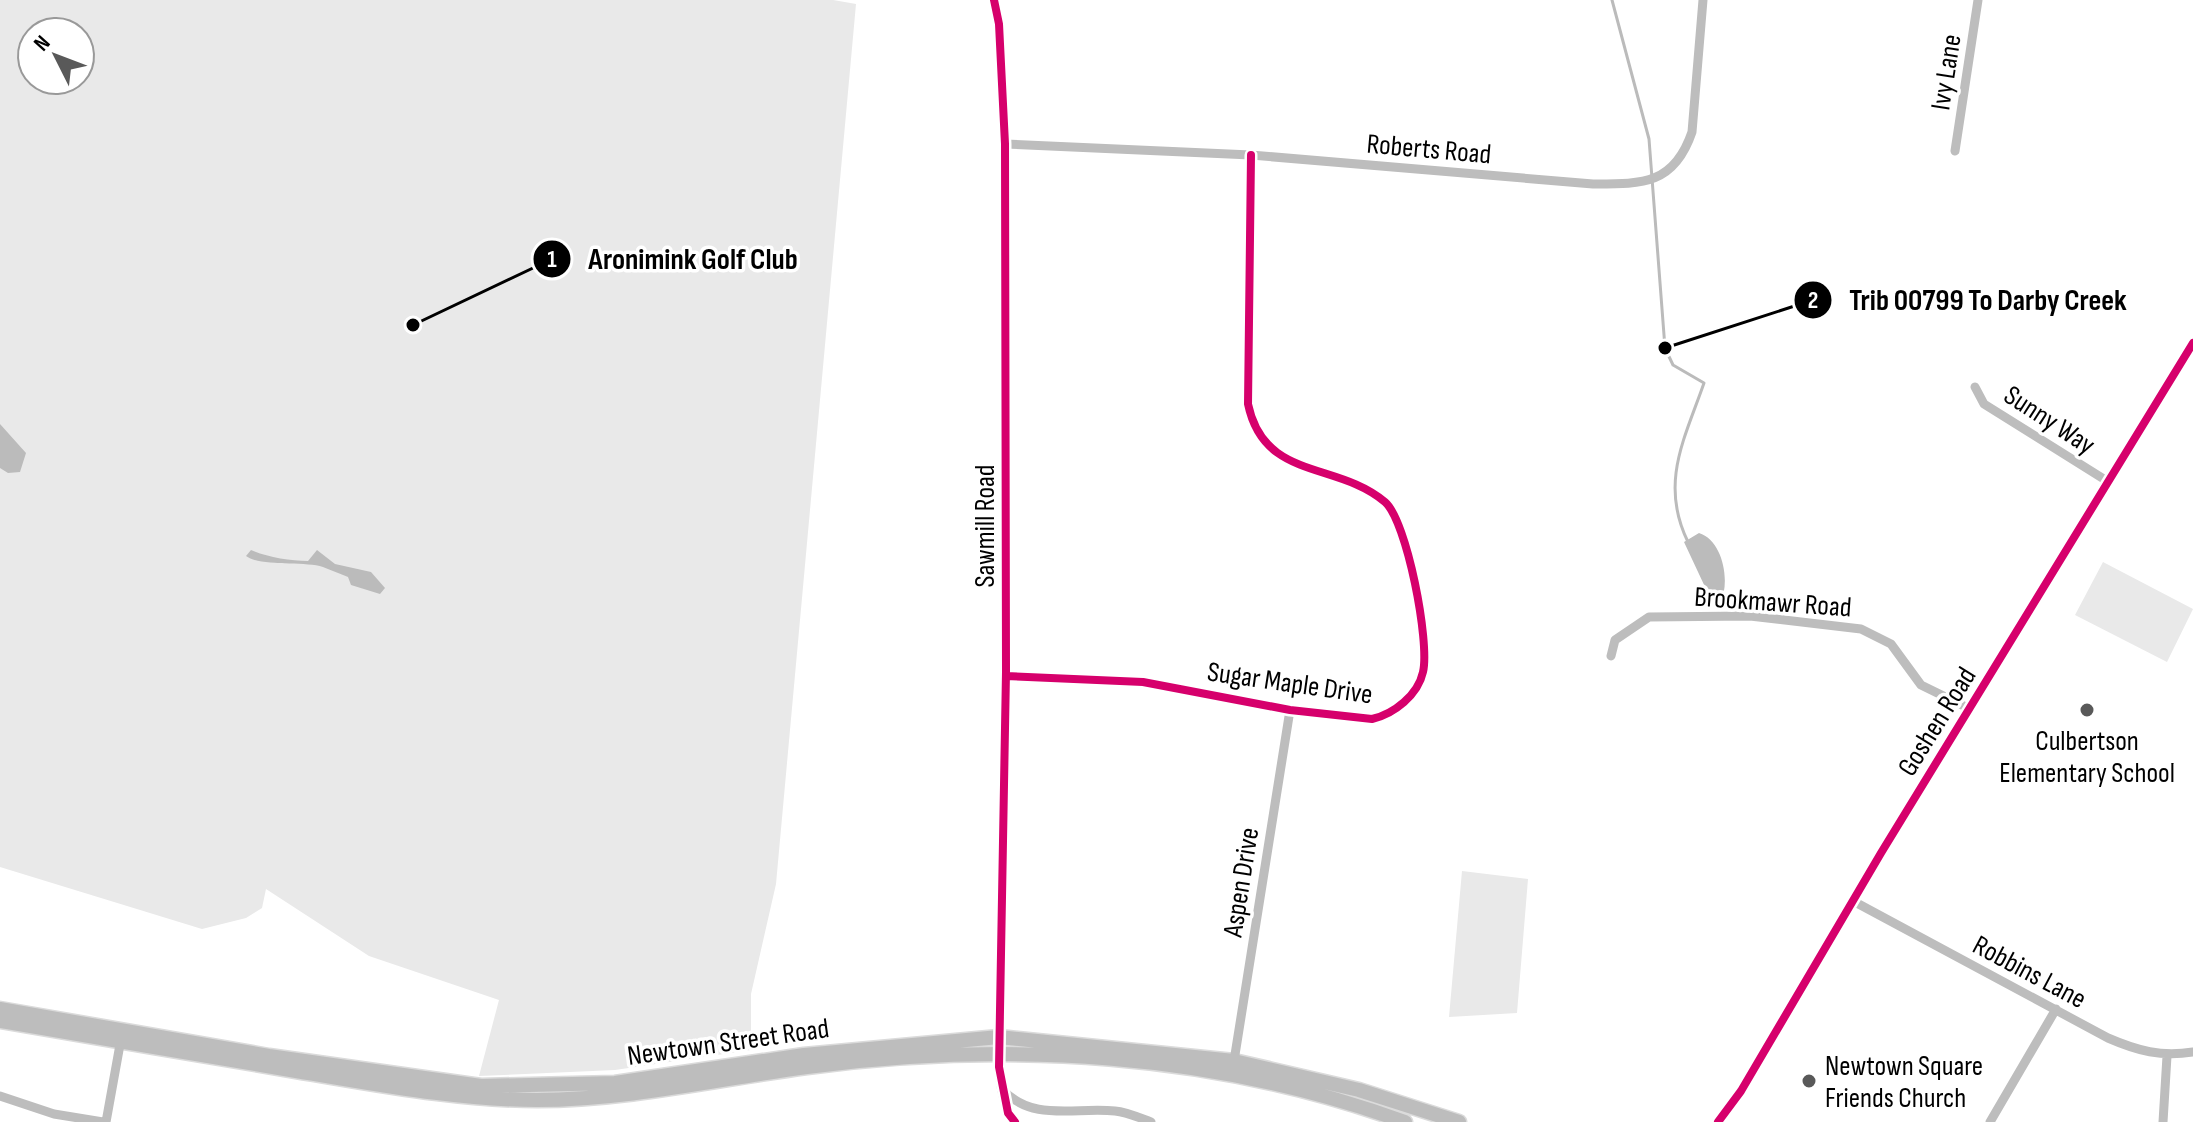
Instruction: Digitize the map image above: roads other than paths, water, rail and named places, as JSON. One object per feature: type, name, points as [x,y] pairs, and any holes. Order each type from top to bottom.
[{"type":"main road","name":"Newtown Street Road","points":[[0,1009],[122,1036],[396,1088],[499,1099],[603,1096],[999,1045],[1234,1061],[1359,1090],[1439,1119],[1459,1122]]},
{"type":"main road","name":"Newtown Street Road","points":[[0,1021],[122,1036]]},
{"type":"main road","name":"Newtown Street Road","points":[[999,1045],[1240,1076],[1358,1105],[1405,1122]]},
{"type":"street","name":"Sawmill Road","points":[[994,0],[999,24],[1005,144],[1006,676],[999,1045]]},
{"type":"street","name":"Roberts Road","points":[[1005,144],[1251,155],[1593,184],[1642,184],[1671,170],[1685,152],[1692,132],[1703,0]]},
{"type":"street","name":"Ivy Lane","points":[[1955,151],[1978,0]]},
{"type":"street","name":"Sugar Maple Drive","points":[[1006,676],[1143,682],[1290,710],[1361,719],[1385,717],[1404,702],[1423,675],[1425,648],[1395,514],[1376,496],[1281,457],[1267,447],[1251,420],[1248,404],[1251,155]]},
{"type":"street","name":"Goshen Road","points":[[1718,1122],[1741,1091],[1853,901],[2193,343]]},
{"type":"street","name":"Sunny Way","points":[[1975,387],[1984,404],[2107,481]]},
{"type":"street","name":"Brookmawr Road","points":[[1611,656],[1615,640],[1649,617],[1750,616],[1861,629],[1891,644],[1921,685],[1970,709]]},
{"type":"street","name":"Aspen Drive","points":[[1234,1061],[1290,710]]},
{"type":"street","name":"Robbins Lane","points":[[1853,901],[2137,1050],[2167,1056],[2193,1052]]},
{"type":"street","points":[[1990,1122],[2056,1009]]},
{"type":"street","points":[[0,1096],[54,1114],[104,1122],[122,1036]]},
{"type":"street","points":[[999,1045],[1003,1090],[1008,1113],[1015,1122]]},
{"type":"street","points":[[2163,1122],[2167,1056]]},
{"type":"street","points":[[1003,1090],[1011,1100],[1043,1114],[1119,1111],[1151,1122]]},
{"type":"street","points":[[1097,1110],[1098,1122]]},
{"type":"waterway","points":[[1612,0],[1649,139],[1665,348],[1673,365],[1704,383],[1683,442],[1675,480],[1680,520],[1688,542]]},
{"type":"place","name":"Aronimink Golf Club","points":[[413,325]]},
{"type":"place","name":"Trib 00799 To Darby Creek","points":[[1665,348]]},
{"type":"place","name":"Culbertson Elementary School","points":[[2087,710]]},
{"type":"place","name":"Newtown Square Friends Church","points":[[1809,1081]]}]
